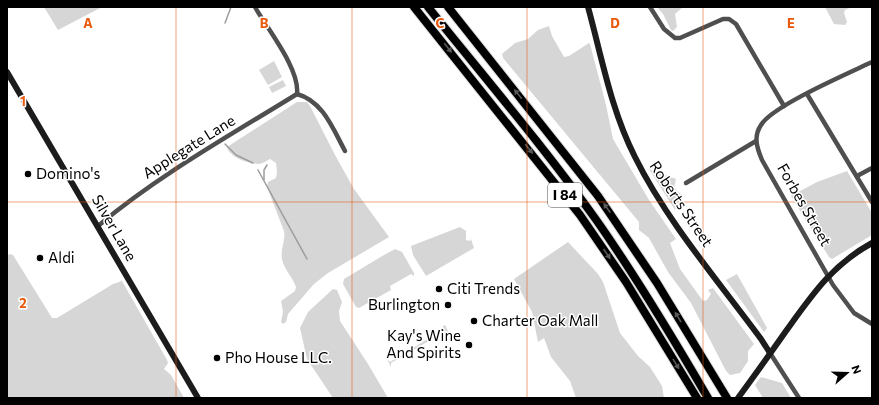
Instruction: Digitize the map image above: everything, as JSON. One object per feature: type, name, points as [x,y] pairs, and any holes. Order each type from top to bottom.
[{"type":"highway","name":"I 84","points":[[414,7],[571,203],[626,282],[697,398]]},
{"type":"highway","points":[[428,7],[588,209],[647,296],[708,398]]},
{"type":"highway","points":[[434,7],[595,210],[650,292],[714,398]]},
{"type":"highway","name":"I 84","points":[[448,7],[577,168],[606,207],[657,283],[727,398]]},
{"type":"main road","name":"Roberts Street","points":[[588,7],[615,110],[635,157],[659,201],[770,353]]},
{"type":"main road","name":"Silver Lane","points":[[7,72],[198,398]]},
{"type":"main road","points":[[738,398],[828,275],[854,253],[872,242]]},
{"type":"street","points":[[255,7],[294,70],[298,86],[297,94],[315,102],[323,112],[345,151]]},
{"type":"street","points":[[650,7],[664,29],[675,38],[680,38],[723,19],[729,19],[736,24],[784,106]]},
{"type":"street","points":[[686,183],[756,141],[760,125],[766,118],[784,106],[872,62]]},
{"type":"street","name":"Applegate Lane","points":[[98,226],[129,199],[157,180],[297,94]]},
{"type":"street","points":[[807,94],[872,202]]},
{"type":"street","name":"Forbes Street","points":[[756,141],[762,160],[833,285],[854,313],[872,324]]},
{"type":"street","points":[[857,176],[872,168]]},
{"type":"street","points":[[770,353],[799,398]]},
{"type":"shaded area","points":[[44,7],[102,7],[58,30]]},
{"type":"shaded area","points":[[657,7],[683,7],[675,14],[677,27],[673,31],[671,30],[663,14]]},
{"type":"shaded area","points":[[825,7],[852,7],[845,10],[844,13],[847,22],[845,25],[834,24]]},
{"type":"shaded area","points":[[549,26],[552,36],[564,57],[569,56],[589,43],[590,44],[613,139],[649,200],[676,239],[670,243],[680,269],[703,301],[707,300],[711,294],[708,290],[713,288],[754,344],[748,351],[748,361],[740,373],[730,375],[726,371],[691,303],[668,272],[649,238],[639,230],[639,222],[503,58],[502,54],[515,43],[528,39],[538,30]]},
{"type":"shaded area","points":[[274,61],[282,77],[268,85],[259,70]]},
{"type":"shaded area","points":[[283,80],[286,86],[272,93],[269,87]]},
{"type":"shaded area","points":[[297,102],[307,102],[310,106],[354,189],[389,237],[328,273],[314,284],[288,314],[286,322],[283,324],[281,322],[283,312],[281,301],[295,291],[296,287],[283,263],[282,248],[284,231],[267,187],[268,182],[276,178],[276,163],[270,159],[259,164],[250,163],[235,157],[231,154],[227,147]]},
{"type":"shaded area","points":[[649,169],[676,179],[674,188],[681,194],[675,210]]},
{"type":"shaded area","points":[[847,171],[872,213],[872,235],[832,259],[829,257],[791,196],[817,182]]},
{"type":"shaded area","points":[[460,227],[466,231],[466,240],[470,241],[471,239],[474,248],[426,276],[413,255],[411,246]]},
{"type":"shaded area","points":[[568,242],[598,274],[603,282],[620,333],[638,356],[650,367],[662,386],[664,398],[576,398],[570,381],[551,357],[544,338],[538,342],[532,312],[514,279]]},
{"type":"shaded area","points":[[395,249],[402,252],[414,273],[414,276],[411,274],[390,286],[391,290],[359,308],[356,307],[343,284],[344,279]]},
{"type":"shaded area","points":[[9,254],[13,255],[52,318],[57,318],[113,284],[122,281],[167,360],[168,363],[164,369],[171,375],[184,398],[7,398],[7,257]]},
{"type":"shaded area","points":[[737,274],[767,328],[764,332],[726,280]]},
{"type":"shaded area","points":[[333,289],[337,290],[342,302],[339,311],[340,321],[388,398],[333,398],[307,359],[300,328],[308,312]]},
{"type":"shaded area","points":[[445,325],[449,333],[446,331],[391,363],[391,367],[387,359],[390,362],[444,329],[443,326]]},
{"type":"shaded area","points":[[761,377],[782,383],[791,398],[763,398],[755,385]]},
{"type":"waterway","points":[[225,23],[231,7]]},
{"type":"waterway","points":[[225,144],[236,155],[253,163]]},
{"type":"waterway","points":[[264,180],[264,170],[267,165]]},
{"type":"waterway","points":[[258,170],[307,259]]},
{"type":"place","name":"Domino's","points":[[28,174]]},
{"type":"place","name":"Aldi","points":[[40,258]]},
{"type":"place","name":"Citi Trends","points":[[439,289]]},
{"type":"place","name":"Burlington","points":[[448,305]]},
{"type":"place","name":"Charter Oak Mall","points":[[474,321]]},
{"type":"place","name":"Kay's Wine And Spirits","points":[[469,345]]},
{"type":"place","name":"Pho House LLC.","points":[[217,358]]}]
